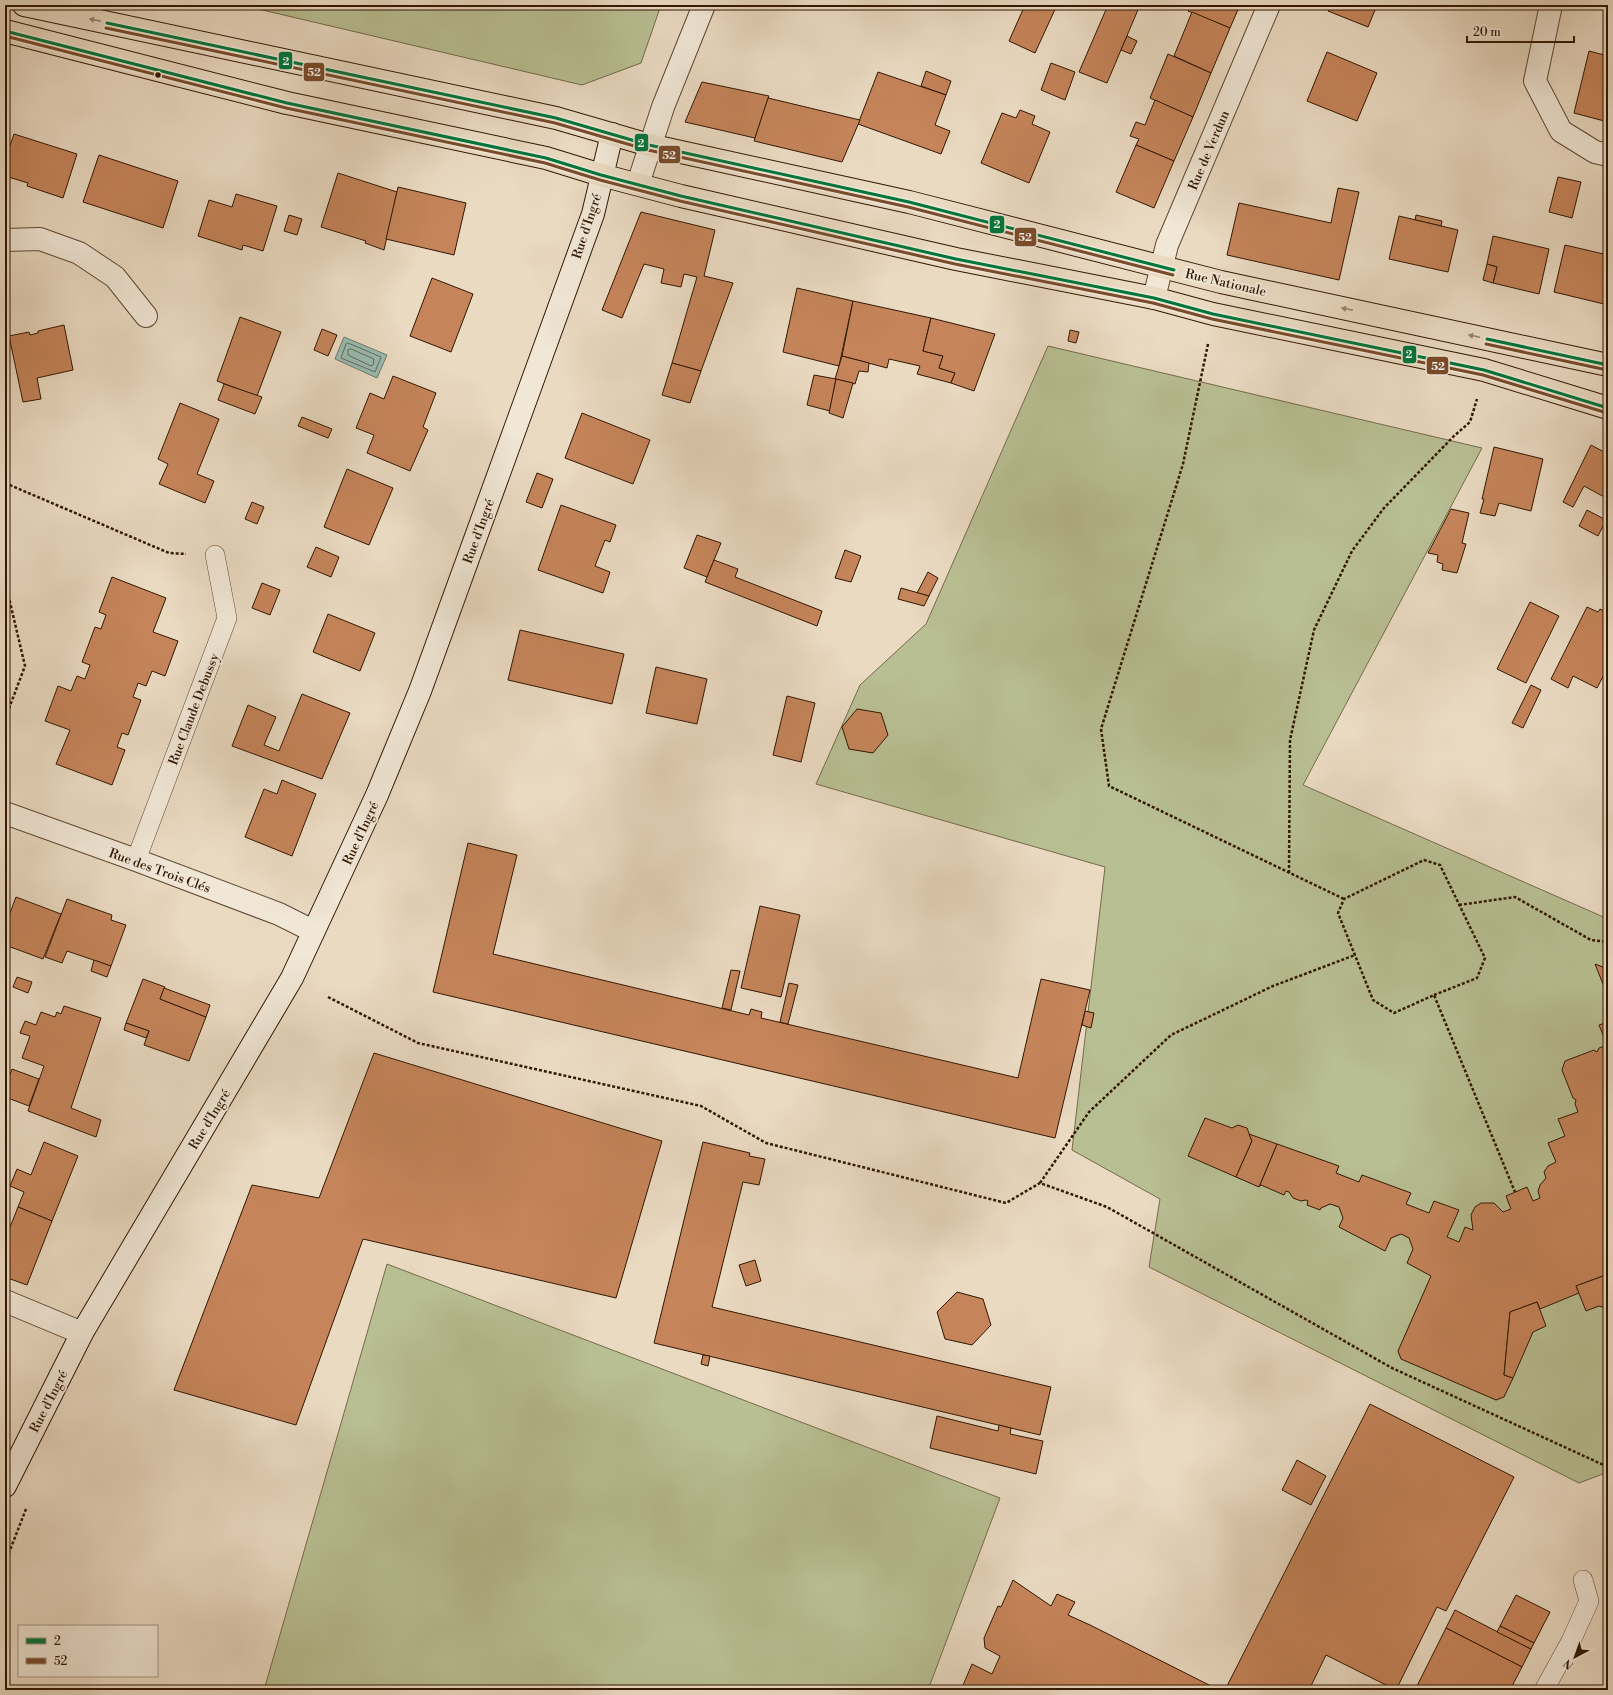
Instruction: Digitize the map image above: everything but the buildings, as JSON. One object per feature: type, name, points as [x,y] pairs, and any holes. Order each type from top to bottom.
[{"type":"main road","name":"Rue Nationale","points":[[24,5],[556,118],[649,145],[909,202],[1221,282],[1608,365]]},
{"type":"main road","points":[[5,31],[287,103],[546,158],[601,175],[956,259],[1154,298],[1213,314],[1484,370],[1608,408]]},
{"type":"street","points":[[638,184],[649,145],[704,5]]},
{"type":"street","name":"Rue de Verdun","points":[[1154,298],[1167,245],[1269,5]]},
{"type":"street","points":[[1551,5],[1535,81],[1561,131],[1595,152],[1608,155]]},
{"type":"street","name":"Rue d'Ingré","points":[[5,1486],[82,1333],[292,978],[378,795],[420,691],[593,214],[601,175],[612,134]]},
{"type":"street","points":[[5,240],[40,239],[79,253],[114,277],[146,316]]},
{"type":"street","name":"Rue des Trois Clés","points":[[5,814],[136,860],[279,914],[313,931]]},
{"type":"street","points":[[5,1301],[82,1333]]},
{"type":"lane","name":"Rue Claude Debussy","points":[[136,860],[227,618],[215,555]]},
{"type":"lane","points":[[1544,1690],[1571,1641],[1589,1601],[1584,1580]]},
{"type":"path","points":[[1208,341],[1182,464],[1101,729],[1108,786],[1344,899]]},
{"type":"path","points":[[1289,873],[1290,740],[1314,630],[1352,551],[1384,508],[1454,436],[1470,422],[1484,370]]},
{"type":"path","points":[[5,483],[169,553]]},
{"type":"path","points":[[5,581],[26,666],[8,711]]},
{"type":"path","points":[[1424,860],[1440,865],[1485,958],[1477,978],[1394,1013],[1373,1000],[1338,913],[1344,899],[1424,860]]},
{"type":"path","points":[[1459,905],[1515,897],[1591,940],[1608,942]]},
{"type":"path","points":[[328,997],[418,1043],[701,1106],[766,1142],[1006,1203],[1040,1183],[1089,1112],[1171,1035],[1273,986],[1355,955]]},
{"type":"path","points":[[1434,995],[1515,1192]]},
{"type":"path","points":[[1040,1183],[1107,1208],[1392,1368],[1608,1468]]},
{"type":"green space","points":[[241,5],[661,5],[641,63],[582,85]]},
{"type":"green space","points":[[1048,346],[1482,448],[1303,785],[1608,919],[1608,1472],[1579,1483],[1149,1267],[1160,1199],[1072,1150],[1105,867],[816,784],[860,685],[926,624]]},
{"type":"green space","points":[[387,1264],[1000,1498],[928,1690],[264,1690]]},
{"type":"water","points":[[344,337],[387,355],[377,378],[335,359]]},
{"type":"transit line","name":"2","points":[[107,23],[556,118],[649,145],[909,202],[1174,270]]},
{"type":"transit line","name":"52","points":[[106,28],[555,123],[648,150],[908,207],[1173,275]]},
{"type":"transit line","name":"2","points":[[5,31],[287,103],[546,158],[601,175],[681,196],[956,259],[1154,298],[1213,314],[1484,370],[1608,408]]},
{"type":"transit line","name":"52","points":[[5,36],[286,108],[545,163],[600,180],[680,201],[955,264],[1153,303],[1212,319],[1483,375],[1607,413]]},
{"type":"transit line","name":"2","points":[[1487,339],[1608,365]]},
{"type":"transit line","name":"52","points":[[1486,344],[1607,370]]}]
